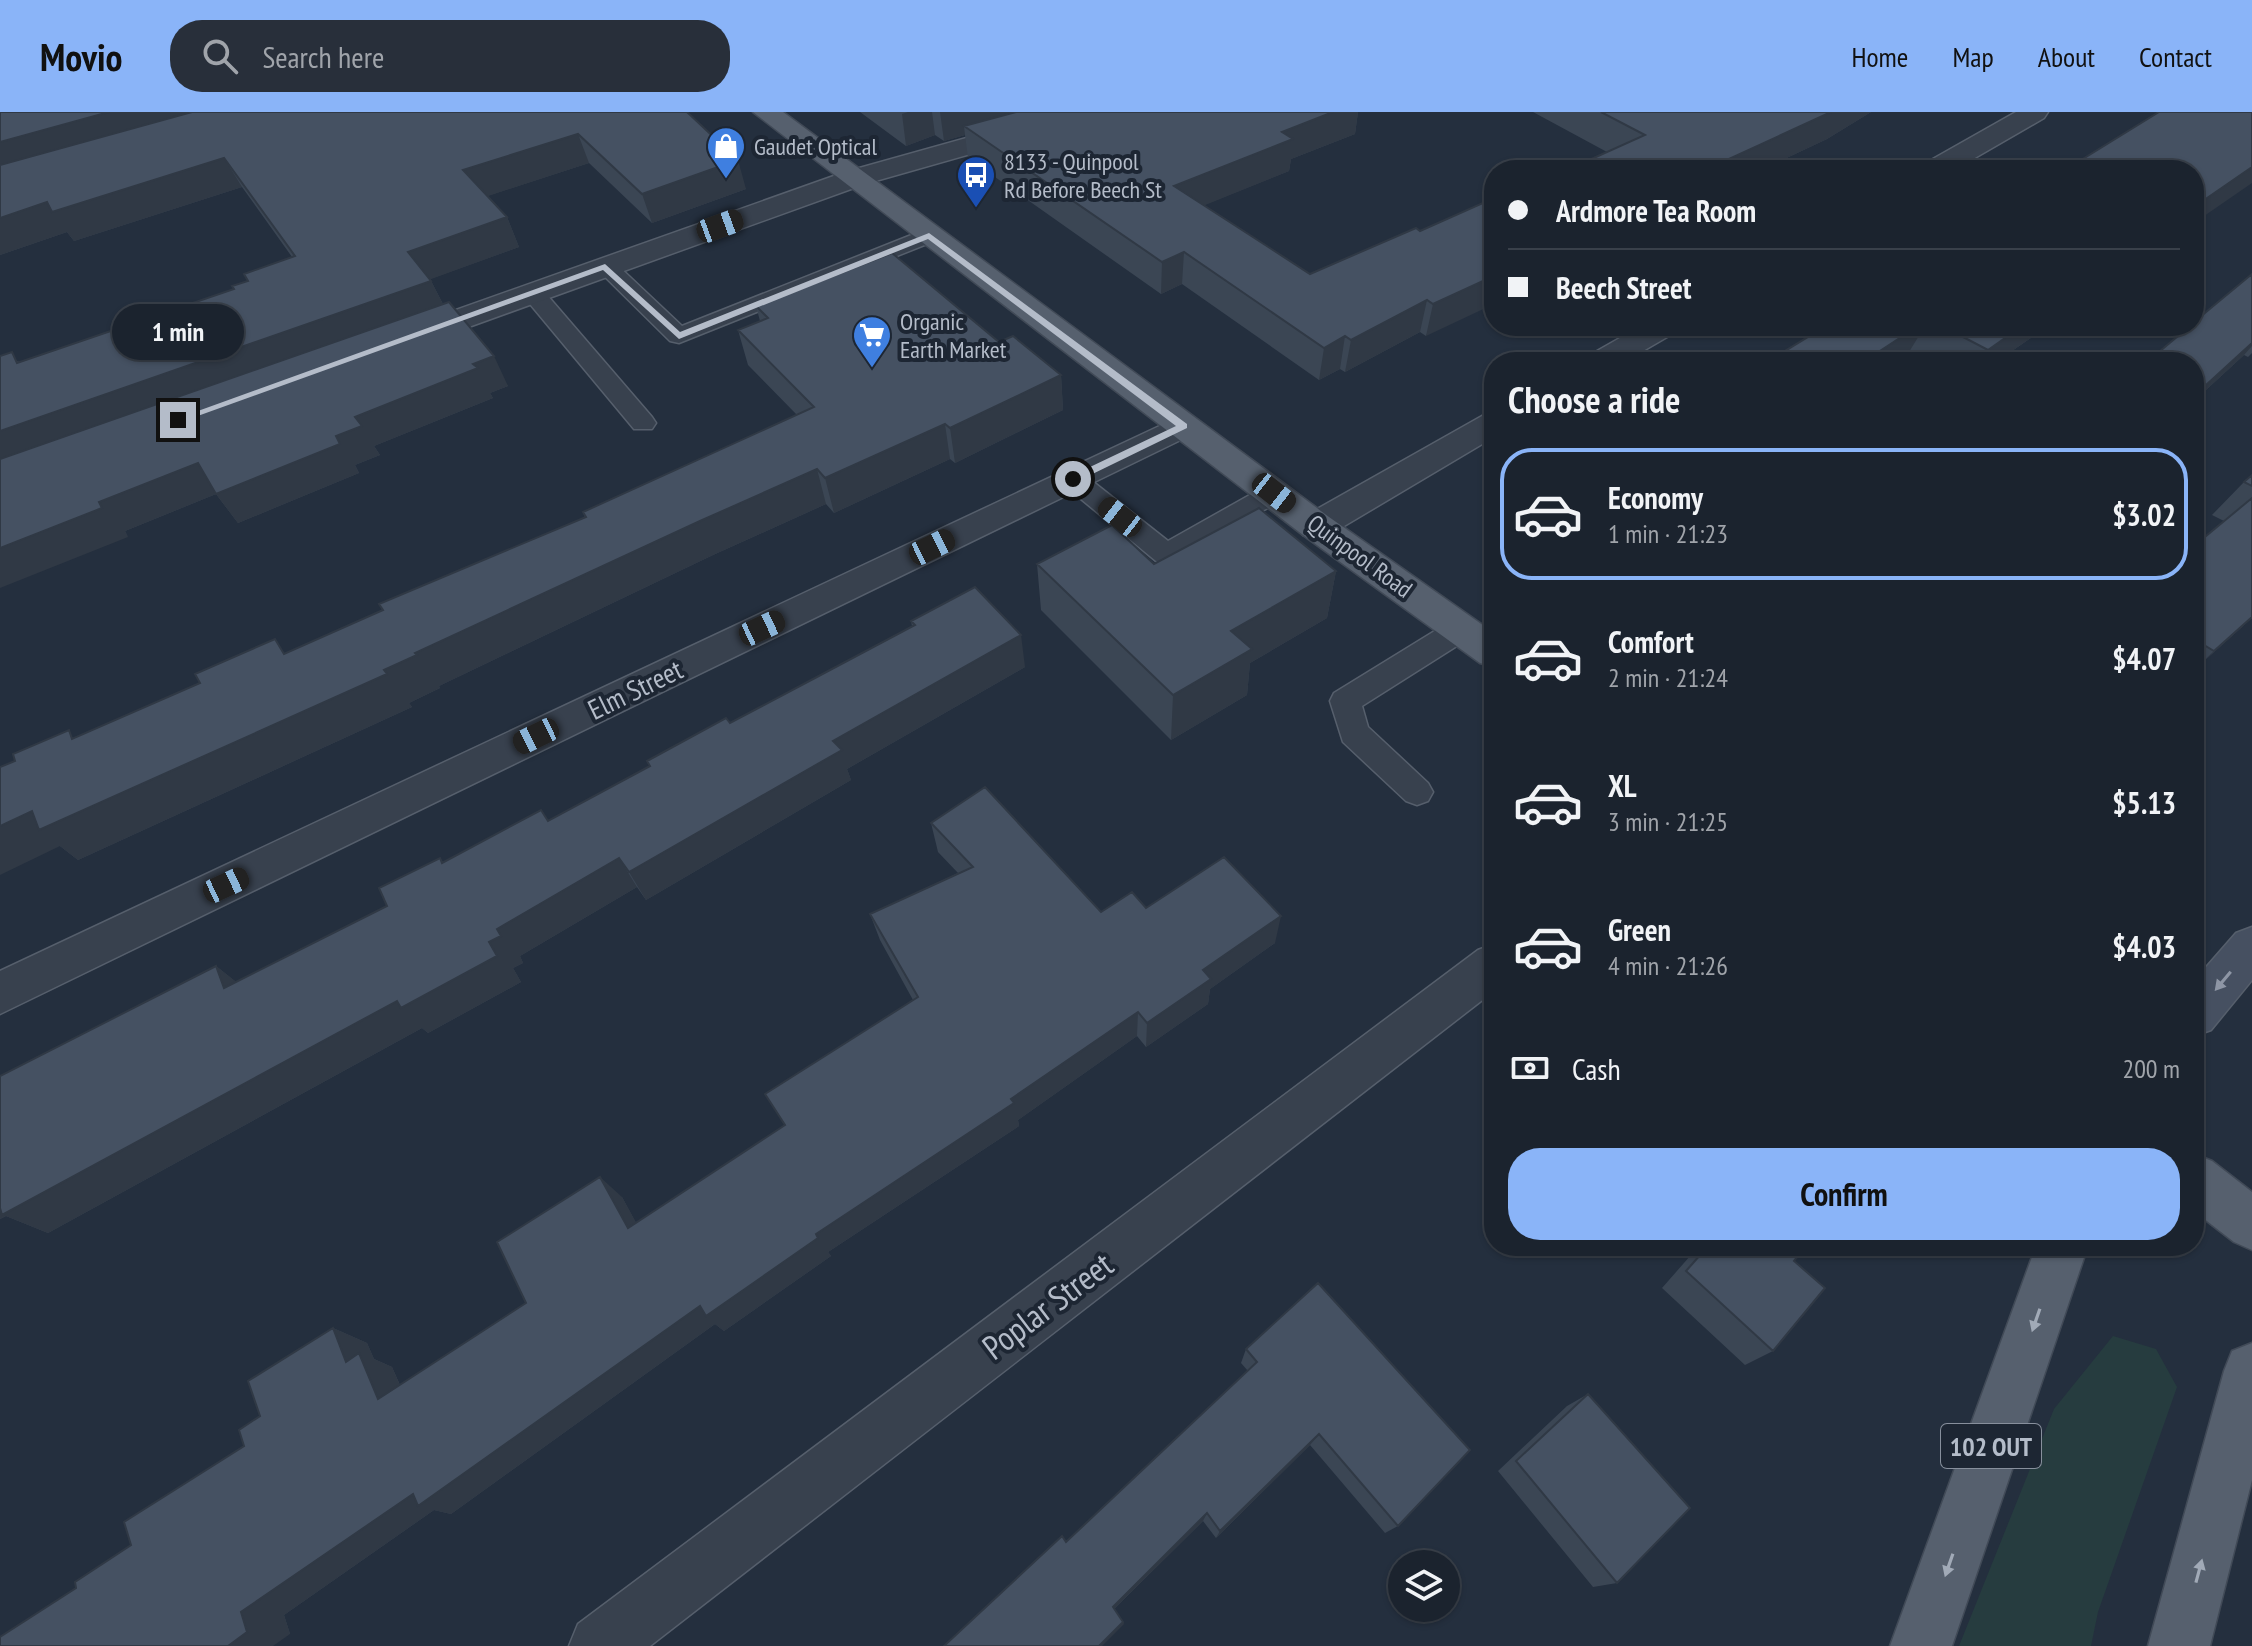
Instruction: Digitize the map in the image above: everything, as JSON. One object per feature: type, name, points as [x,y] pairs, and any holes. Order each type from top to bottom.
[{"type":"main road","name":"Quinpool Road","points":[[766,112],[1316,526],[1484,646]]},
{"type":"main road","points":[[2204,1003],[2252,947]]},
{"type":"main road","points":[[2204,1187],[2252,1224]]},
{"type":"main road","name":"102 OUT","points":[[1921,1646],[2058,1256]]},
{"type":"main road","points":[[2179,1646],[2252,1371]]},
{"type":"street","points":[[385,346],[855,178],[1088,112]]},
{"type":"street","points":[[1951,160],[2035,112]]},
{"type":"street","points":[[1618,352],[1646,336]]},
{"type":"street","name":"Elm Street","points":[[0,993],[1183,426]]},
{"type":"street","points":[[1316,526],[1484,429]]},
{"type":"street","name":"Poplar Street","points":[[600,1646],[1484,972]]},
{"type":"lane","points":[[605,266],[679,336],[929,235]]},
{"type":"lane","points":[[533,293],[643,423]]},
{"type":"lane","points":[[1073,479],[1166,554],[1274,493]]},
{"type":"lane","points":[[1417,792],[1354,733],[1345,701],[1461,629]]},
{"type":"green space","points":[[2113,1336],[2156,1349],[2177,1387],[2098,1612],[2091,1646],[1959,1646],[2054,1409]]},
{"type":"building","points":[[0,112],[109,112],[0,142]]},
{"type":"building","points":[[192,112],[687,112],[738,160],[642,194],[578,134],[463,170],[507,217],[408,252],[431,281],[0,431],[0,356],[12,352],[17,363],[234,289],[232,286],[248,281],[244,274],[295,256],[224,158],[52,212],[47,202],[0,218],[0,165]]},
{"type":"building","points":[[1016,112],[1333,112],[1282,132],[1293,139],[1174,186],[1310,274],[1484,202],[1484,281],[1433,304],[1427,300],[1351,340],[1345,336],[1324,348],[1184,252],[1162,262],[964,126]]},
{"type":"building","points":[[1601,112],[1831,112],[1727,160],[1589,160],[1645,135]]},
{"type":"building","points":[[2159,112],[2252,112],[2252,167],[2204,200],[2204,160],[2081,160]]},
{"type":"building","points":[[892,253],[999,342],[1013,336],[1061,375],[950,428],[945,424],[825,478],[817,469],[700,521],[415,653],[417,655],[384,670],[387,674],[39,830],[32,811],[0,826],[0,767],[15,761],[13,754],[69,730],[72,739],[200,683],[195,674],[275,639],[284,654],[383,610],[379,604],[586,517],[583,512],[814,407],[738,330],[768,318],[756,306]]},
{"type":"building","points":[[2252,274],[2252,343],[2204,387],[2204,352],[2159,352],[2178,336],[2204,336],[2204,314]]},
{"type":"building","points":[[449,302],[494,356],[473,364],[478,368],[355,417],[362,426],[336,436],[340,444],[216,494],[198,463],[99,502],[102,508],[0,548],[0,459]]},
{"type":"building","points":[[1810,336],[1903,336],[1878,352],[1783,352]]},
{"type":"building","points":[[1961,336],[2008,336],[1988,350]]},
{"type":"building","points":[[2252,475],[2252,486],[2244,482]]},
{"type":"building","points":[[2252,498],[2252,617],[2214,651],[2204,645],[2204,538]]},
{"type":"building","points":[[1259,508],[1336,571],[1231,631],[1252,649],[1173,695],[1037,564],[1112,525],[1154,564]]},
{"type":"building","points":[[975,587],[1021,635],[833,741],[842,750],[629,872],[619,858],[497,929],[501,936],[489,942],[497,956],[401,1008],[397,1001],[2,1215],[0,1076],[216,966],[224,988],[387,906],[379,888],[440,858],[442,863],[541,810],[548,821],[650,766],[647,761],[726,718],[730,723],[915,625],[911,621]]},
{"type":"building","points":[[985,787],[1101,912],[1132,892],[1146,908],[1224,857],[1281,916],[1203,970],[1211,979],[1147,1023],[1138,1012],[1011,1099],[1014,1103],[816,1234],[818,1238],[706,1316],[700,1306],[418,1506],[413,1494],[241,1612],[247,1632],[228,1646],[0,1646],[0,1637],[76,1588],[75,1582],[131,1545],[124,1522],[244,1446],[239,1430],[260,1416],[248,1381],[333,1328],[346,1362],[359,1353],[378,1399],[526,1303],[497,1242],[600,1177],[628,1228],[785,1125],[765,1094],[918,997],[870,914],[973,867],[931,823]]},
{"type":"building","points":[[1699,1256],[1798,1256],[1794,1261],[1825,1288],[1773,1351],[1686,1271]]},
{"type":"building","points":[[1318,1283],[1470,1450],[1398,1526],[1319,1434],[1220,1531],[1207,1513],[1113,1607],[1123,1622],[1099,1646],[944,1646],[1062,1536],[1066,1542],[1257,1362],[1246,1349]]},
{"type":"building","points":[[1588,1394],[1690,1508],[1617,1583],[1516,1461]]},
{"type":"place","name":"Gaudet Optical","points":[[726,180]]},
{"type":"place","name":"8133 - Quinpool Rd Before Beech St","points":[[976,209]]},
{"type":"place","name":"Organic Earth Market","points":[[872,369]]},
{"type":"route","points":[[178,420],[605,266],[679,336],[929,235],[1183,426],[1073,479]]}]
